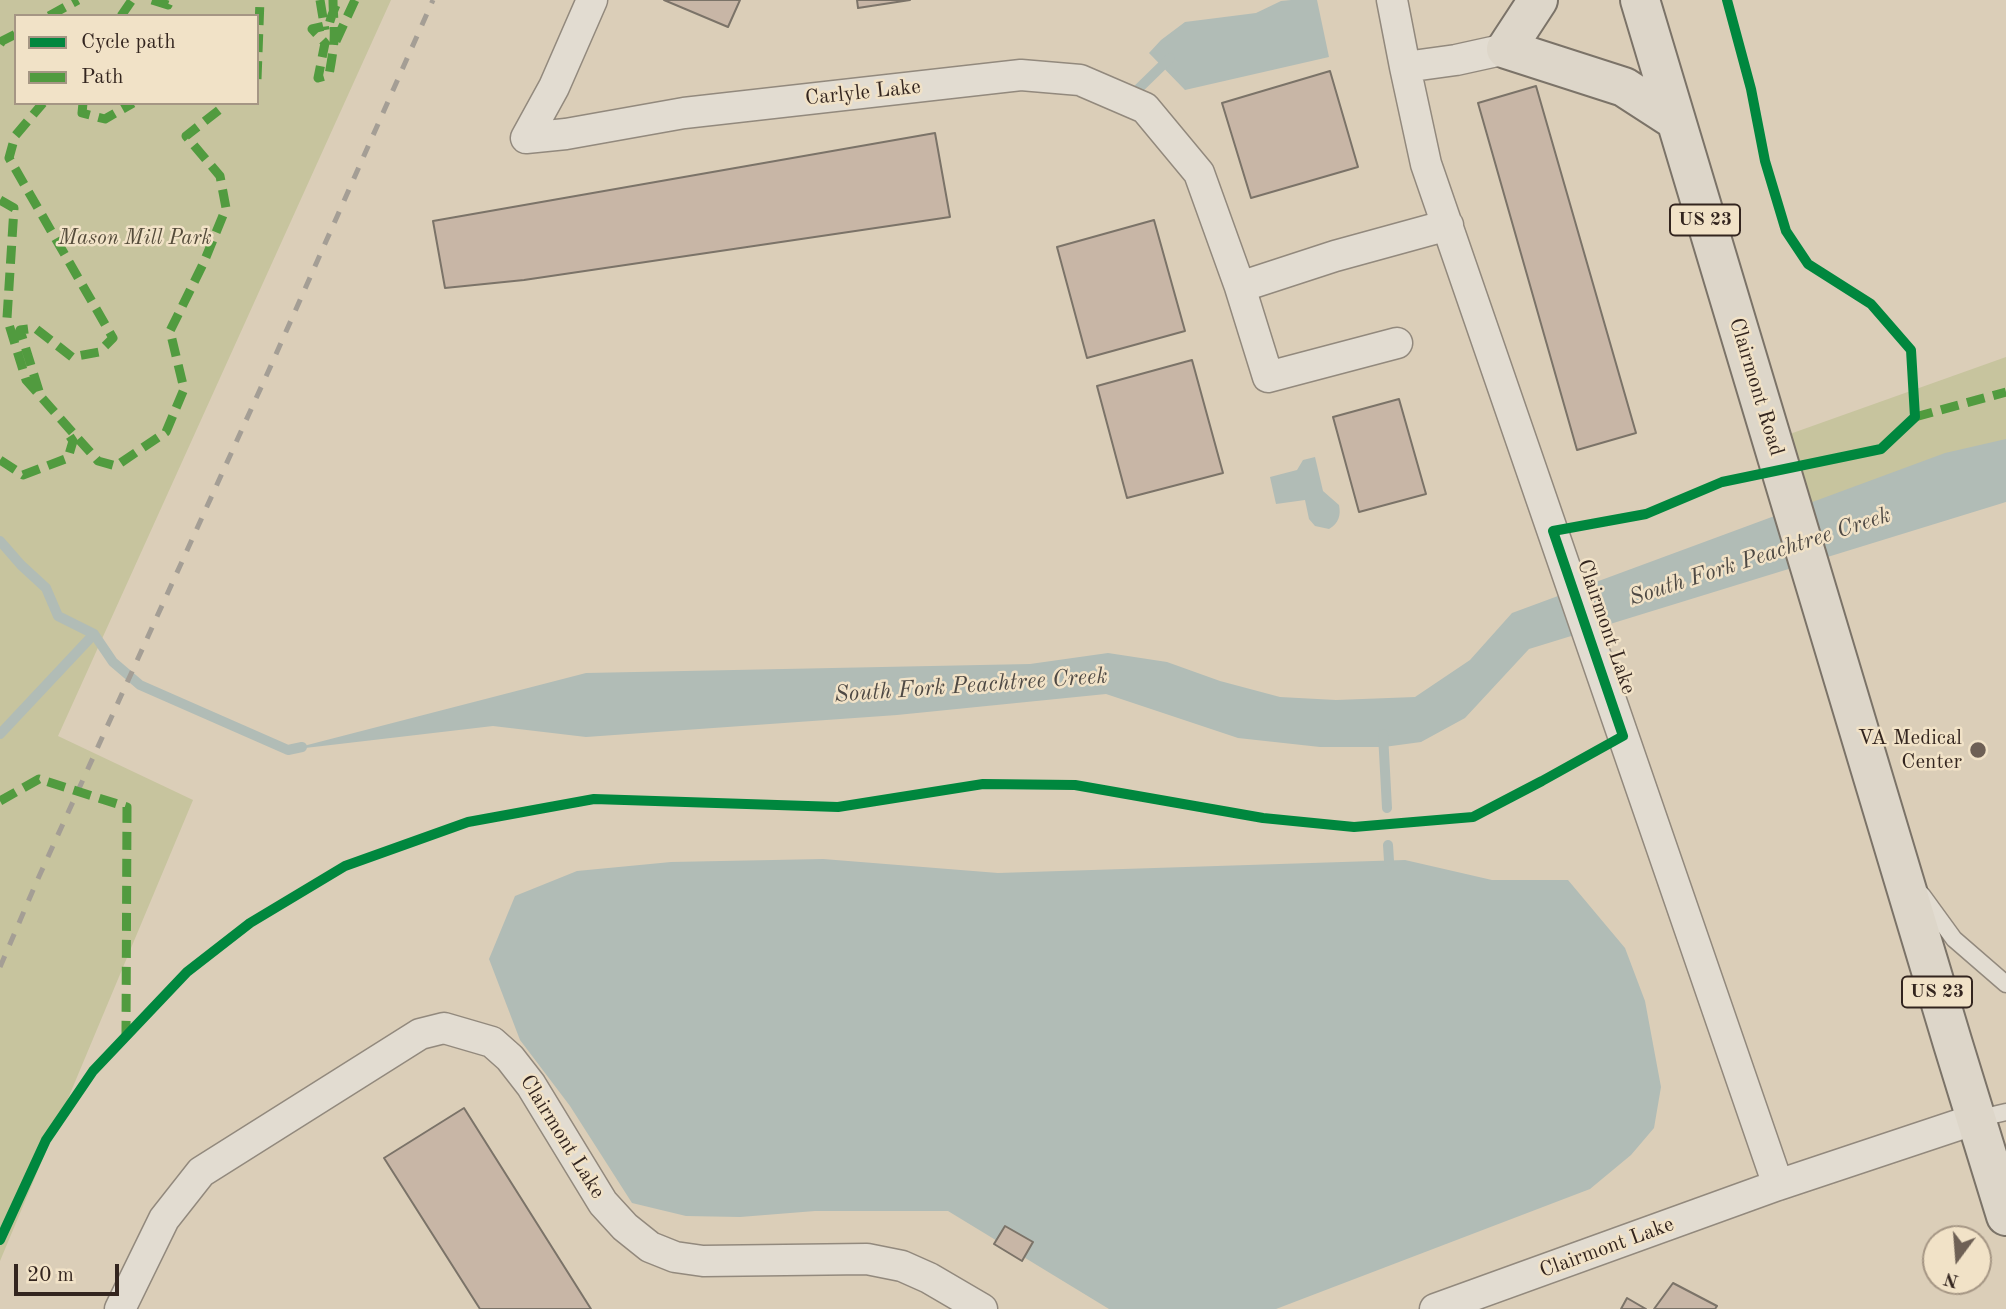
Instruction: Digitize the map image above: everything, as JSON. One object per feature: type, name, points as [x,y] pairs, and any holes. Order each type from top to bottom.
[{"type":"main road","points":[[1538,0],[1506,49],[1624,87],[1675,120]]},
{"type":"main road","name":"Clairmont Road","points":[[1640,0],[1900,864],[1991,1115],[2006,1216]]},
{"type":"street","name":"Carlyle Lake","points":[[592,0],[554,86],[526,138],[566,134],[684,113],[1021,75],[1080,80],[1145,108],[1199,173],[1240,287],[1268,377],[1397,343]]},
{"type":"street","points":[[1392,0],[1405,67],[1457,60],[1506,49]]},
{"type":"street","name":"Clairmont Lake","points":[[1405,67],[1426,164],[1777,1185]]},
{"type":"street","points":[[1240,287],[1335,256],[1448,225]]},
{"type":"street","name":"Clairmont Lake","points":[[120,1309],[164,1219],[201,1172],[420,1034],[444,1028],[492,1042],[510,1058],[531,1085],[603,1203],[625,1227],[650,1247],[675,1257],[703,1261],[867,1259],[902,1266],[929,1278],[982,1309]]},
{"type":"street","name":"Clairmont Lake","points":[[1435,1309],[1777,1185],[1991,1115]]},
{"type":"lane","points":[[1900,864],[1954,939],[2006,984]]},
{"type":"green space","name":"Mason Mill Park","points":[[0,0],[391,0],[58,736],[193,800],[0,1261]]},
{"type":"green space","points":[[2006,357],[2006,478],[1804,542],[1773,440]]},
{"type":"water","points":[[1317,0],[1329,57],[1185,90],[1149,53],[1185,22],[1256,13],[1281,1]]},
{"type":"water","points":[[2006,439],[2006,502],[1529,649],[1465,718],[1421,742],[1384,747],[1320,747],[1238,738],[1106,694],[897,715],[586,737],[493,726],[288,750],[586,673],[1030,664],[1108,653],[1167,662],[1220,681],[1280,697],[1336,700],[1415,697],[1470,660],[1512,613],[1945,453]]},
{"type":"water","points":[[1315,457],[1323,491],[1339,505],[1338,518],[1329,529],[1315,526],[1309,519],[1305,500],[1276,504],[1270,477],[1297,470],[1303,460]]},
{"type":"water","points":[[823,859],[998,873],[1405,860],[1492,880],[1568,880],[1625,948],[1645,1001],[1661,1087],[1654,1128],[1631,1155],[1590,1189],[1276,1309],[1109,1309],[948,1211],[815,1211],[740,1217],[686,1216],[632,1203],[570,1106],[520,1040],[489,959],[515,896],[577,871],[671,862]]},
{"type":"building","points":[[664,0],[740,0],[728,27]]},
{"type":"building","points":[[857,0],[910,0],[858,8]]},
{"type":"building","points":[[1330,71],[1358,167],[1251,198],[1222,103]]},
{"type":"building","points":[[1536,86],[1636,433],[1577,450],[1478,103]]},
{"type":"building","points":[[935,133],[950,217],[524,280],[445,288],[433,221]]},
{"type":"building","points":[[1154,220],[1185,331],[1087,358],[1057,247]]},
{"type":"building","points":[[1192,360],[1223,473],[1127,498],[1097,386]]},
{"type":"building","points":[[1399,399],[1426,494],[1359,512],[1333,417]]},
{"type":"building","points":[[464,1108],[591,1309],[480,1309],[384,1158]]},
{"type":"building","points":[[1005,1226],[1033,1242],[1022,1261],[994,1244]]},
{"type":"building","points":[[1673,1283],[1717,1306],[1715,1309],[1654,1309]]},
{"type":"building","points":[[1627,1298],[1646,1309],[1621,1309]]},
{"type":"waterway","points":[[1129,98],[1170,58]]},
{"type":"waterway","points":[[0,541],[46,588],[58,616],[94,634]]},
{"type":"waterway","name":"South Fork Peachtree Creek","points":[[94,634],[113,662],[140,685],[288,750],[302,747]]},
{"type":"waterway","name":"South Fork Peachtree Creek","points":[[0,734],[94,634]]},
{"type":"waterway","points":[[1383,734],[1387,808]]},
{"type":"waterway","points":[[1388,845],[1389,861]]},
{"type":"railway","points":[[0,967],[433,0]]},
{"type":"marked path","points":[[53,14],[78,0]]},
{"type":"marked path","points":[[122,14],[132,0]]},
{"type":"marked path","points":[[152,0],[168,5],[170,0]]},
{"type":"marked path","points":[[259,26],[260,0]]},
{"type":"marked path","points":[[320,0],[325,30]]},
{"type":"marked path","points":[[333,0],[333,10],[334,15],[334,41],[329,75],[318,78],[325,43],[312,29],[329,25],[332,15],[333,12],[334,9],[338,0]]},
{"type":"marked path","points":[[336,41],[355,0]]},
{"type":"marked path","points":[[0,44],[14,35]]},
{"type":"marked path","points":[[39,391],[20,330],[35,328],[72,357],[99,352],[113,338],[9,158],[15,136],[41,105]]},
{"type":"marked path","points":[[83,105],[82,113],[105,119],[130,105]]},
{"type":"marked path","points":[[0,200],[14,208],[7,318],[26,380],[98,461],[116,466],[166,432],[184,389],[170,331],[204,262],[226,208],[220,176],[186,136],[219,110],[219,105]]},
{"type":"marked path","points":[[1915,417],[2006,392]]},
{"type":"marked path","points":[[0,460],[23,475],[68,458],[73,441],[67,432]]},
{"type":"marked path","points":[[0,801],[39,779],[127,807],[126,1036]]},
{"type":"cycle path","points":[[0,1240],[46,1140],[93,1071],[187,972],[250,923],[345,866],[468,822],[594,799],[838,807],[983,784],[1075,785],[1263,818],[1354,827],[1473,817],[1623,736],[1553,531],[1646,514],[1722,482],[1881,449],[1915,417],[1911,350],[1871,304],[1808,264],[1786,231],[1765,161],[1751,89],[1727,0]]},
{"type":"place","name":"VA Medical Center","points":[[1978,750]]}]
